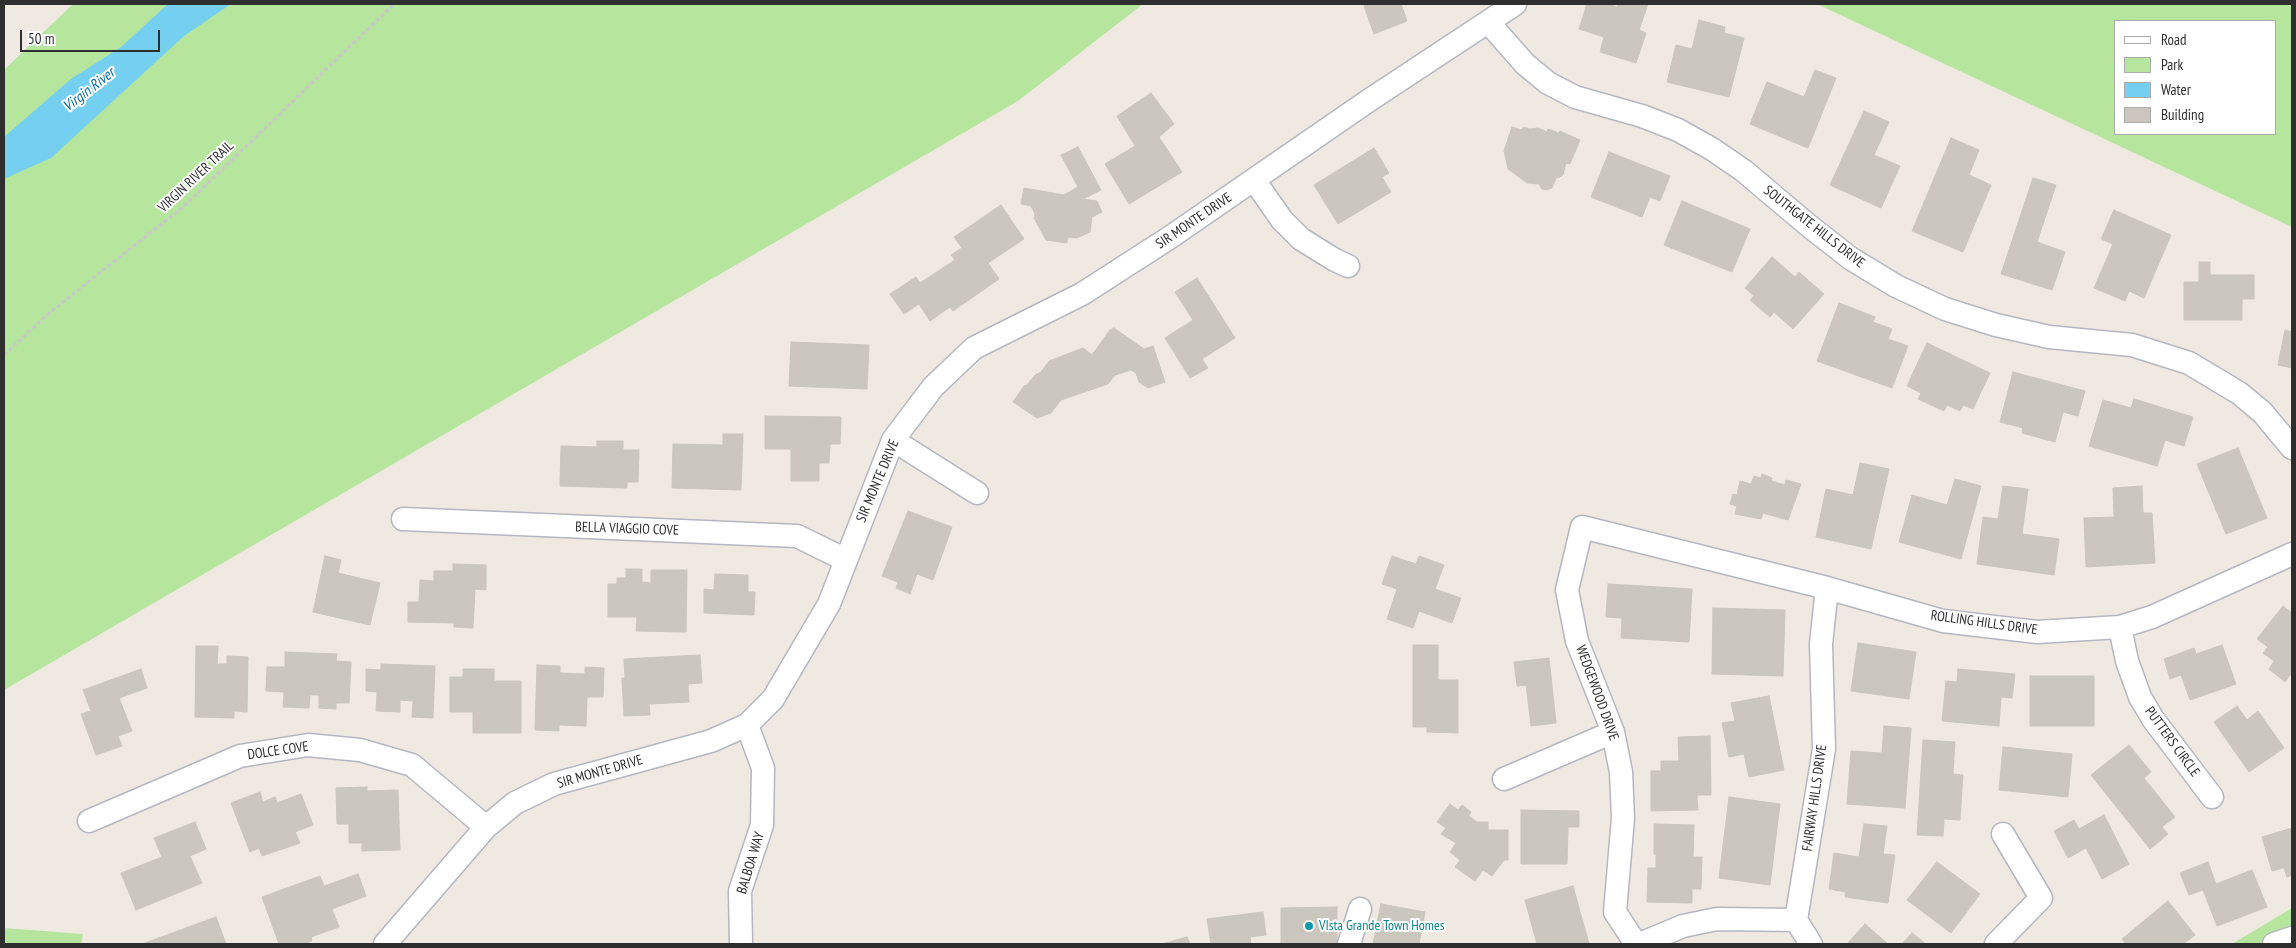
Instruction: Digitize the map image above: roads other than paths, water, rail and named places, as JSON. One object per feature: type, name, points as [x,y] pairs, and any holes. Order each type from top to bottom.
[{"type":"street","name":"SIR MONTE DRIVE","points":[[386,944],[486,827],[515,802],[554,784],[710,741],[747,725],[773,698],[830,604],[893,440],[933,387],[974,348],[1082,294],[1169,238],[1371,99],[1515,4]]},
{"type":"street","name":"SOUTHGATE HILLS DRIVE","points":[[1488,22],[1525,64],[1548,83],[1582,100],[1642,116],[1678,130],[1712,149],[1744,171],[1850,258],[1896,286],[1945,309],[1996,326],[2049,337],[2132,345],[2161,352],[2189,363],[2239,393],[2262,412],[2292,448]]},
{"type":"street","points":[[1254,180],[1282,220],[1302,239],[1348,266]]},
{"type":"street","points":[[893,440],[977,493]]},
{"type":"street","name":"BELLA VIAGGIO COVE","points":[[403,519],[797,536],[846,560]]},
{"type":"street","name":"ROLLING HILLS DRIVE","points":[[1582,527],[1827,588],[1943,621],[2037,632],[2120,627],[2152,617],[2292,554]]},
{"type":"street","name":"WEDGEWOOD DRIVE","points":[[1582,527],[1567,590],[1577,641],[1613,732],[1621,772],[1623,818],[1615,912],[1636,944]]},
{"type":"street","name":"FAIRWAY HILLS DRIVE","points":[[1796,920],[1824,749],[1821,644],[1827,588]]},
{"type":"street","name":"PUTTERS CIRCLE","points":[[2120,627],[2127,661],[2140,697],[2153,719],[2212,796]]},
{"type":"street","name":"BALBOA WAY","points":[[742,944],[740,891],[762,825],[764,768],[747,725]]},
{"type":"street","points":[[1504,779],[1613,732]]},
{"type":"street","name":"DOLCE COVE","points":[[89,820],[240,756],[308,745],[360,750],[412,765],[486,827]]},
{"type":"street","points":[[1996,944],[2041,898],[2003,834]]},
{"type":"street","points":[[1349,944],[1360,909]]},
{"type":"street","points":[[1640,944],[1683,926],[1717,919],[1796,920],[1811,944]]},
{"type":"street","points":[[2274,944],[2292,938]]},
{"type":"water","name":"Virgin River","points":[[168,4],[231,4],[184,36],[51,158],[4,179],[4,137],[71,79],[121,47]]},
{"type":"place","name":"VIsta Grande Town Homes","points":[[1309,926]]}]
